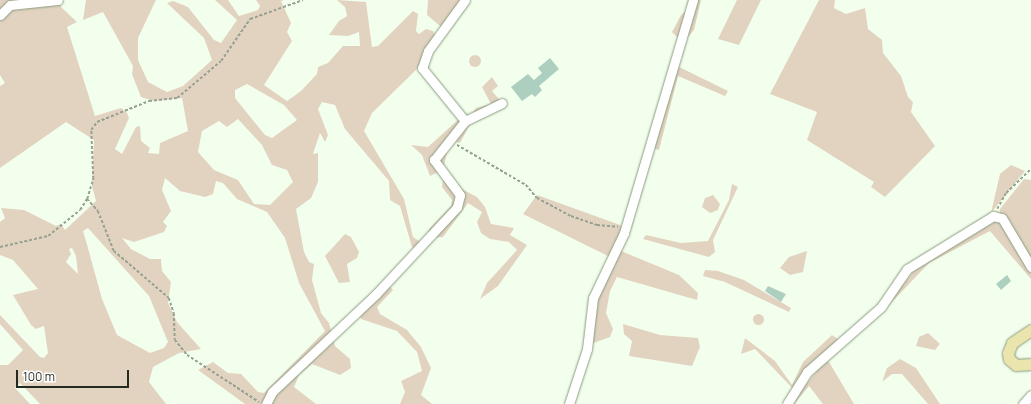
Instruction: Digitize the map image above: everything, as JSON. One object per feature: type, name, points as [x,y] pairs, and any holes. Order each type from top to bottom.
[{"type":"main road","points":[[1031,330],[1012,343],[1008,353],[1016,365],[1031,364]]},
{"type":"street","points":[[0,15],[10,5],[58,0]]},
{"type":"street","points":[[465,0],[428,51],[422,68],[465,121]]},
{"type":"street","points":[[569,404],[587,350],[593,298],[613,262],[626,228],[693,0]]},
{"type":"street","points":[[266,404],[272,392],[376,294],[457,207],[460,195],[434,160],[448,140],[465,121],[502,103]]},
{"type":"street","points":[[787,404],[807,372],[881,307],[907,269],[993,216],[1002,218],[1031,267]]},
{"type":"street","points":[[1023,404],[1031,395]]},
{"type":"path","points":[[0,247],[48,236],[59,230],[87,199],[93,179],[91,130],[96,122],[149,101],[177,98],[221,61],[250,19],[303,0]]},
{"type":"path","points":[[448,140],[526,185],[537,198],[571,216],[597,225],[626,228]]},
{"type":"path","points":[[993,216],[1006,193],[1031,170]]},
{"type":"path","points":[[87,199],[98,210],[114,251],[169,298],[174,313],[176,340],[188,355],[262,404]]},
{"type":"shaded area","points":[[0,0],[61,0],[61,7],[77,22],[67,27],[95,116],[121,108],[127,113],[129,118],[115,149],[122,154],[136,127],[140,126],[141,141],[150,148],[148,153],[159,154],[160,143],[188,131],[182,98],[154,101],[141,97],[132,74],[133,66],[103,12],[83,20],[86,0],[156,0],[138,38],[138,60],[148,82],[167,92],[183,86],[212,60],[204,38],[167,3],[173,1],[188,7],[214,40],[221,43],[237,20],[215,0],[228,0],[239,16],[258,10],[260,6],[256,0],[284,0],[281,1],[291,23],[287,32],[292,41],[264,85],[287,101],[301,91],[317,74],[318,67],[328,63],[343,46],[360,46],[359,32],[348,36],[329,35],[339,21],[347,16],[345,7],[337,0],[366,2],[372,47],[378,46],[413,11],[418,14],[416,31],[419,34],[426,29],[433,31],[436,38],[419,67],[372,113],[364,131],[404,199],[413,237],[422,243],[417,249],[412,247],[400,206],[390,200],[389,181],[345,129],[335,105],[322,102],[318,109],[328,135],[325,142],[320,133],[313,154],[318,153],[318,182],[311,198],[296,209],[304,252],[309,262],[314,264],[312,280],[321,313],[329,323],[335,346],[350,359],[351,368],[340,375],[312,364],[299,375],[294,387],[316,404],[245,404],[198,370],[213,362],[228,373],[241,374],[258,392],[264,393],[325,331],[299,283],[285,238],[267,212],[237,199],[223,183],[216,181],[213,194],[205,197],[180,191],[165,178],[162,190],[171,211],[163,222],[167,226],[164,232],[134,242],[122,238],[131,249],[150,259],[161,259],[162,271],[171,282],[168,303],[177,322],[201,349],[179,353],[153,367],[149,382],[166,404],[40,404],[20,383],[15,388],[30,404],[0,404],[0,365],[8,365],[23,350],[0,324],[0,315],[40,357],[44,358],[48,353],[44,326],[36,329],[31,325],[13,295],[38,289],[13,260],[0,255],[0,222],[5,218],[1,208],[24,210],[56,226],[61,224],[65,230],[96,201],[92,186],[94,140],[66,122],[0,168],[0,86],[5,83],[0,75]],"holes":[[[247,84],[284,105],[297,120],[272,138],[265,135],[235,98],[235,90]],[[238,119],[262,145],[272,165],[287,170],[293,182],[270,205],[254,204],[238,180],[214,170],[198,152],[202,131],[219,121],[227,127]],[[88,228],[149,296],[168,342],[164,348],[150,353],[117,335],[102,299],[83,231]],[[72,248],[76,256],[78,274],[66,262],[71,254],[69,249]]]},
{"type":"shaded area","points":[[428,0],[463,0],[445,30],[427,15]]},
{"type":"shaded area","points":[[695,0],[701,0],[694,30],[687,38]]},
{"type":"shaded area","points":[[737,0],[761,0],[739,45],[718,39]]},
{"type":"shaded area","points":[[819,0],[835,0],[834,8],[846,14],[865,8],[868,29],[882,40],[883,53],[901,76],[908,97],[913,102],[911,112],[935,146],[885,197],[871,187],[874,182],[807,140],[817,112],[770,94]]},
{"type":"shaded area","points":[[690,8],[681,41],[672,32],[681,15]]},
{"type":"shaded area","points":[[477,55],[480,56],[480,66],[473,67],[470,66],[469,59],[470,56]]},
{"type":"shaded area","points":[[677,66],[728,91],[725,96],[678,76],[659,150],[652,148]]},
{"type":"shaded area","points":[[492,77],[498,86],[492,91],[503,104],[472,114],[476,108],[491,104],[482,87]]},
{"type":"shaded area","points":[[460,118],[470,124],[460,143],[453,141],[449,144],[443,170],[430,176],[422,155],[411,145],[428,147]]},
{"type":"shaded area","points":[[1011,165],[1025,171],[991,213],[1000,174]]},
{"type":"shaded area","points":[[443,179],[477,197],[485,207],[491,224],[514,228],[510,235],[527,245],[498,286],[480,299],[487,283],[517,250],[509,242],[490,239],[481,233],[477,222],[482,212],[468,203],[443,237],[432,238],[428,233],[429,229],[451,206],[452,200],[442,187]]},
{"type":"shaded area","points":[[1024,179],[1031,180],[1031,279],[990,231],[929,263],[870,325],[919,265],[992,221],[999,222],[1000,209]]},
{"type":"shaded area","points":[[732,184],[738,187],[713,240],[715,252],[709,257],[643,239],[646,235],[681,243],[708,241],[729,200]]},
{"type":"shaded area","points":[[537,195],[623,226],[610,257],[523,214]]},
{"type":"shaded area","points":[[713,195],[720,204],[718,210],[710,213],[702,207],[705,198]]},
{"type":"shaded area","points":[[345,234],[351,237],[359,252],[357,258],[347,264],[350,282],[339,283],[325,256]]},
{"type":"shaded area","points":[[621,251],[679,275],[698,293],[697,300],[617,277],[610,291],[606,313],[613,329],[610,337],[591,344],[596,301]]},
{"type":"shaded area","points":[[807,251],[803,272],[790,275],[780,268],[789,257]]},
{"type":"shaded area","points":[[705,270],[718,271],[744,280],[791,308],[789,312],[725,282],[703,276]]},
{"type":"shaded area","points":[[388,284],[393,290],[377,307],[380,314],[407,330],[421,347],[431,368],[421,395],[432,404],[400,404],[405,392],[401,381],[422,371],[417,352],[397,331],[361,319],[360,313]]},
{"type":"shaded area","points":[[758,313],[762,315],[764,319],[762,323],[758,325],[754,323],[752,319],[754,315]]},
{"type":"shaded area","points":[[623,324],[660,335],[698,338],[700,347],[692,366],[629,356],[632,341],[624,334]]},
{"type":"shaded area","points":[[928,333],[940,344],[935,350],[916,346],[919,337]]},
{"type":"shaded area","points":[[832,335],[838,339],[796,392],[755,349],[741,354],[745,338],[775,361],[792,385],[803,362]]},
{"type":"shaded area","points":[[900,359],[916,368],[940,404],[928,404],[902,374],[892,374],[882,382],[887,368]]},
{"type":"shaded area","points":[[825,361],[829,362],[854,404],[823,404],[809,386],[794,404],[790,404]]},
{"type":"building","points":[[550,58],[559,69],[539,86],[542,90],[535,97],[532,94],[522,101],[511,87],[528,74],[534,80],[542,73],[538,68]]},
{"type":"building","points":[[1007,275],[1011,281],[1001,290],[996,284]]},
{"type":"building","points":[[768,286],[786,294],[781,302],[765,291]]}]
